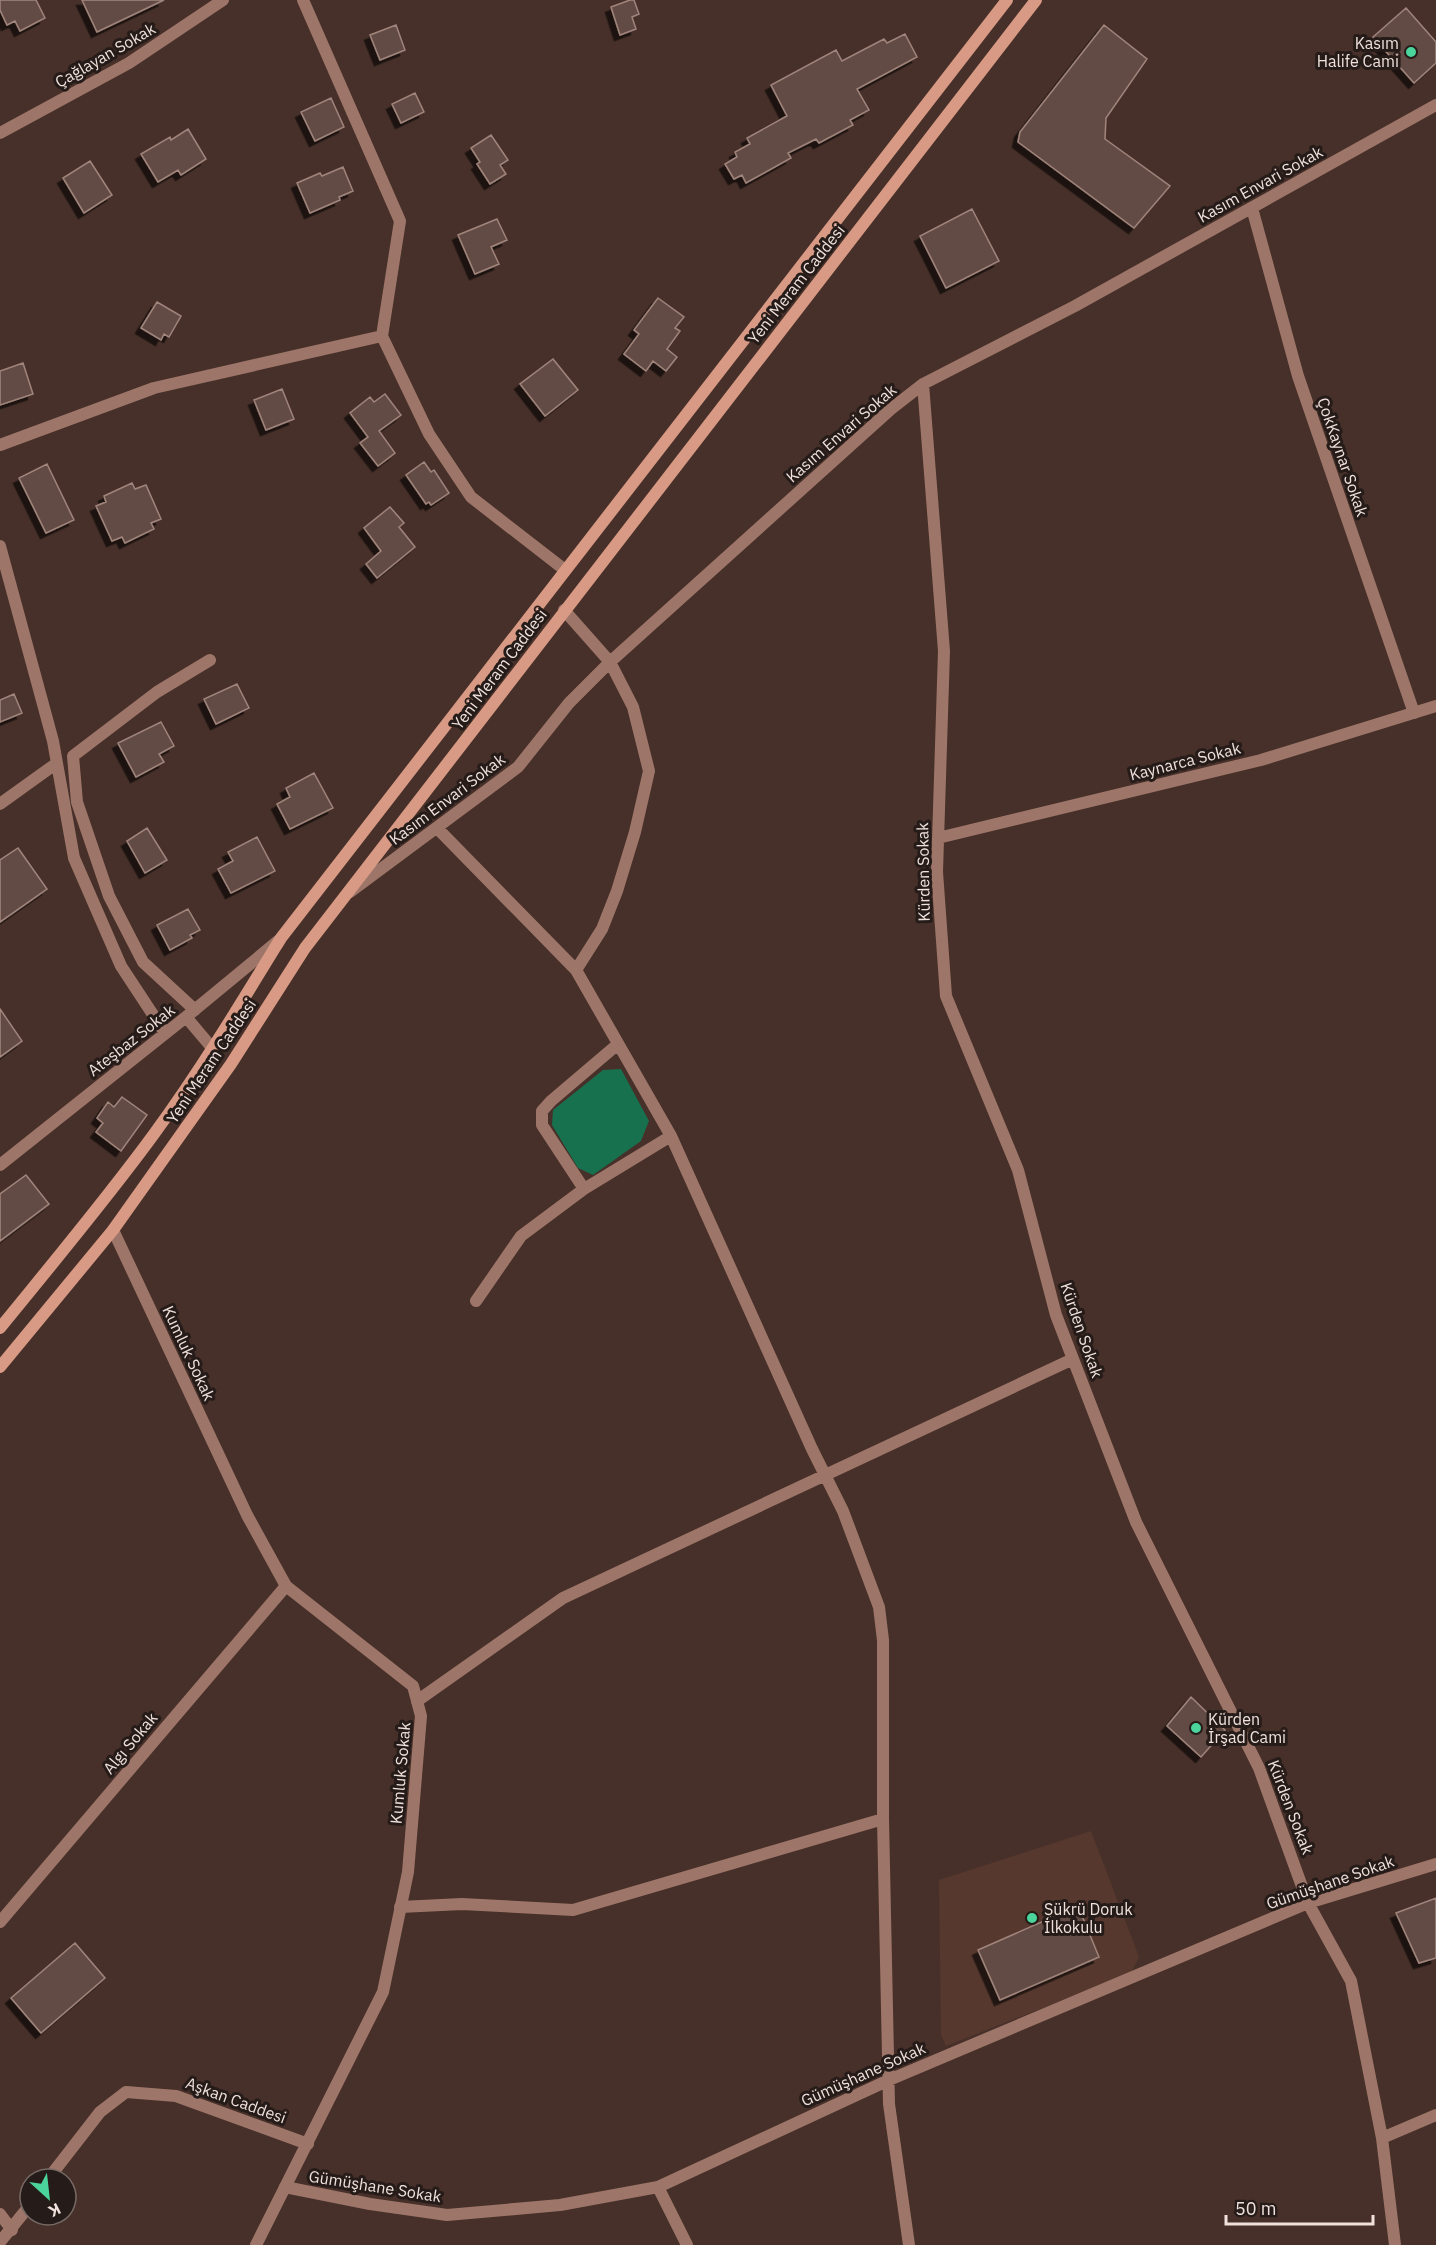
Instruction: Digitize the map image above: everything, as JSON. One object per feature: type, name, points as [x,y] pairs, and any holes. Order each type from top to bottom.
[{"type":"main road","name":"Yeni Meram Caddesi","points":[[0,1328],[98,1208],[154,1133],[213,1049],[281,938],[1006,0]]},
{"type":"main road","name":"Yeni Meram Caddesi","points":[[0,1367],[112,1230],[231,1064],[305,948],[1036,0]]},
{"type":"street","name":"Çağlayan Sokak","points":[[0,133],[129,63],[223,0]]},
{"type":"street","points":[[303,0],[400,221],[382,336],[429,434],[471,497],[565,570]]},
{"type":"street","name":"Kasım Envari Sokak","points":[[347,895],[518,767],[569,703],[610,662],[891,409],[923,384],[1075,306],[1436,105]]},
{"type":"street","name":"ÇokKaynar Sokak","points":[[1252,208],[1298,376],[1414,713]]},
{"type":"street","points":[[0,445],[154,388],[382,336]]},
{"type":"street","name":"Kürden Sokak","points":[[923,384],[944,651],[937,872],[946,996],[1018,1170],[1056,1315],[1136,1522],[1259,1768],[1308,1903],[1351,1981],[1382,2138],[1392,2205],[1395,2245]]},
{"type":"street","points":[[0,546],[47,719],[74,858],[121,966],[165,1033]]},
{"type":"street","points":[[564,610],[610,662],[633,707],[649,771],[635,832],[617,891],[602,929],[576,970]]},
{"type":"street","points":[[210,660],[157,692],[73,756],[77,802],[109,896],[143,962],[190,1014],[213,1049]]},
{"type":"street","name":"Kaynarca Sokak","points":[[938,837],[1261,760],[1436,706]]},
{"type":"street","points":[[0,804],[57,763]]},
{"type":"street","points":[[438,828],[576,970],[671,1136],[812,1449],[843,1511],[879,1607],[883,1640],[883,1819],[889,2104],[909,2245]]},
{"type":"street","name":"Ateşbaz Sokak","points":[[0,1165],[190,1014],[281,938]]},
{"type":"street","points":[[584,1189],[542,1125],[542,1111],[618,1044]]},
{"type":"street","points":[[476,1301],[520,1236],[584,1189],[671,1136]]},
{"type":"street","name":"Kumluk Sokak","points":[[112,1230],[247,1515],[286,1586],[413,1686],[421,1716],[408,1872],[383,1992],[256,2245]]},
{"type":"street","points":[[417,1701],[563,1598],[1073,1359]]},
{"type":"street","name":"Algı Sokak","points":[[0,1922],[286,1586]]},
{"type":"street","points":[[400,1907],[462,1904],[573,1910],[883,1819]]},
{"type":"street","name":"Gümüşhane Sokak","points":[[285,2187],[370,2204],[447,2215],[560,2205],[658,2187],[889,2080],[1308,1903],[1436,1864]]},
{"type":"street","name":"Aşkan Caddesi","points":[[57,2167],[100,2112],[126,2092],[176,2096],[308,2144]]},
{"type":"street","points":[[1382,2138],[1436,2115]]},
{"type":"street","points":[[658,2187],[687,2245]]},
{"type":"street","points":[[0,2214],[12,2230]]},
{"type":"street","points":[[0,2242],[18,2222]]},
{"type":"shaded area","name":"Şükrü Doruk İlkokulu","points":[[1091,1831],[1139,1957],[1131,1973],[946,2046],[941,2035],[939,1880]]},
{"type":"green space","points":[[621,1069],[649,1121],[641,1141],[593,1175],[578,1168],[552,1125],[553,1110],[603,1070]]},
{"type":"building","points":[[0,0],[36,0],[45,18],[20,31],[15,21],[7,25],[0,10]]},
{"type":"building","points":[[82,0],[164,0],[97,32]]},
{"type":"building","points":[[634,0],[639,14],[632,17],[636,29],[620,35],[611,7]]},
{"type":"building","name":"Kasım Halife Cami","points":[[1406,8],[1436,42],[1436,63],[1414,83],[1373,37]]},
{"type":"building","points":[[396,25],[405,50],[380,60],[370,35]]},
{"type":"building","points":[[1104,25],[1147,59],[1106,118],[1105,139],[1170,186],[1134,228],[1018,142],[1020,132]]},
{"type":"building","points":[[905,34],[917,57],[857,89],[869,110],[850,120],[853,125],[819,143],[816,139],[788,153],[791,158],[746,183],[742,175],[734,179],[725,164],[737,157],[735,152],[750,144],[747,138],[787,116],[771,85],[836,50],[842,61],[884,39],[887,43]]},
{"type":"building","points":[[415,93],[424,112],[401,123],[392,104]]},
{"type":"building","points":[[331,98],[344,127],[315,141],[301,112]]},
{"type":"building","points":[[188,129],[206,159],[181,175],[178,170],[158,182],[141,154]]},
{"type":"building","points":[[491,135],[508,160],[500,165],[506,174],[490,184],[477,164],[480,162],[471,148]]},
{"type":"building","points":[[90,161],[112,195],[84,213],[63,178]]},
{"type":"building","points":[[343,167],[353,191],[339,197],[340,200],[310,213],[297,183],[320,173],[322,176]]},
{"type":"building","points":[[972,209],[999,261],[946,288],[920,236]]},
{"type":"building","points":[[497,219],[507,240],[491,247],[499,264],[475,274],[458,235]]},
{"type":"building","points":[[658,298],[684,317],[675,328],[680,331],[667,349],[677,357],[666,371],[653,361],[646,371],[624,354],[639,334],[634,330]]},
{"type":"building","points":[[157,302],[181,316],[169,337],[164,334],[161,340],[141,328]]},
{"type":"building","points":[[553,359],[578,390],[545,416],[520,384]]},
{"type":"building","points":[[23,363],[33,394],[0,405],[0,371]]},
{"type":"building","points":[[282,389],[294,419],[266,430],[254,400]]},
{"type":"building","points":[[385,394],[401,415],[379,431],[395,453],[378,466],[360,443],[368,437],[350,413],[370,397],[374,402]]},
{"type":"building","points":[[424,462],[431,472],[434,470],[449,493],[431,505],[429,502],[426,504],[406,475]]},
{"type":"building","points":[[47,464],[74,520],[46,533],[19,478]]},
{"type":"building","points":[[132,483],[135,489],[146,485],[161,519],[151,523],[154,529],[125,543],[122,537],[112,541],[96,506],[106,502],[104,496]]},
{"type":"building","points":[[390,507],[404,523],[399,527],[415,547],[377,578],[366,564],[381,551],[364,528]]},
{"type":"building","points":[[237,684],[249,708],[216,724],[204,699]]},
{"type":"building","points":[[14,694],[22,713],[0,722],[0,700]]},
{"type":"building","points":[[161,722],[174,746],[159,754],[164,762],[136,777],[118,743]]},
{"type":"building","points":[[314,773],[333,808],[290,829],[277,804],[290,797],[286,788]]},
{"type":"building","points":[[147,828],[167,860],[145,873],[127,841]]},
{"type":"building","points":[[257,837],[275,871],[231,893],[218,869],[233,861],[228,852]]},
{"type":"building","points":[[18,848],[47,889],[0,922],[0,860]]},
{"type":"building","points":[[188,909],[200,930],[190,935],[192,938],[170,950],[157,925]]},
{"type":"building","points":[[0,1009],[22,1041],[0,1057]]},
{"type":"building","points":[[122,1097],[147,1115],[121,1151],[96,1132],[103,1123],[97,1118],[108,1102],[114,1107]]},
{"type":"building","points":[[26,1175],[49,1204],[0,1241],[0,1194]]},
{"type":"building","name":"Kürden İrşad Cami","points":[[1191,1697],[1225,1730],[1201,1757],[1167,1726]]},
{"type":"building","points":[[1436,1898],[1436,1958],[1419,1963],[1396,1913]]},
{"type":"building","points":[[1078,1906],[1099,1957],[1000,2000],[978,1950]]},
{"type":"building","points":[[75,1943],[105,1978],[41,2033],[11,1998]]},
{"type":"place","name":"Kasım Halife Cami","points":[[1411,52]]},
{"type":"place","name":"Kürden İrşad Cami","points":[[1196,1728]]},
{"type":"place","name":"Şükrü Doruk İlkokulu","points":[[1032,1918]]}]
